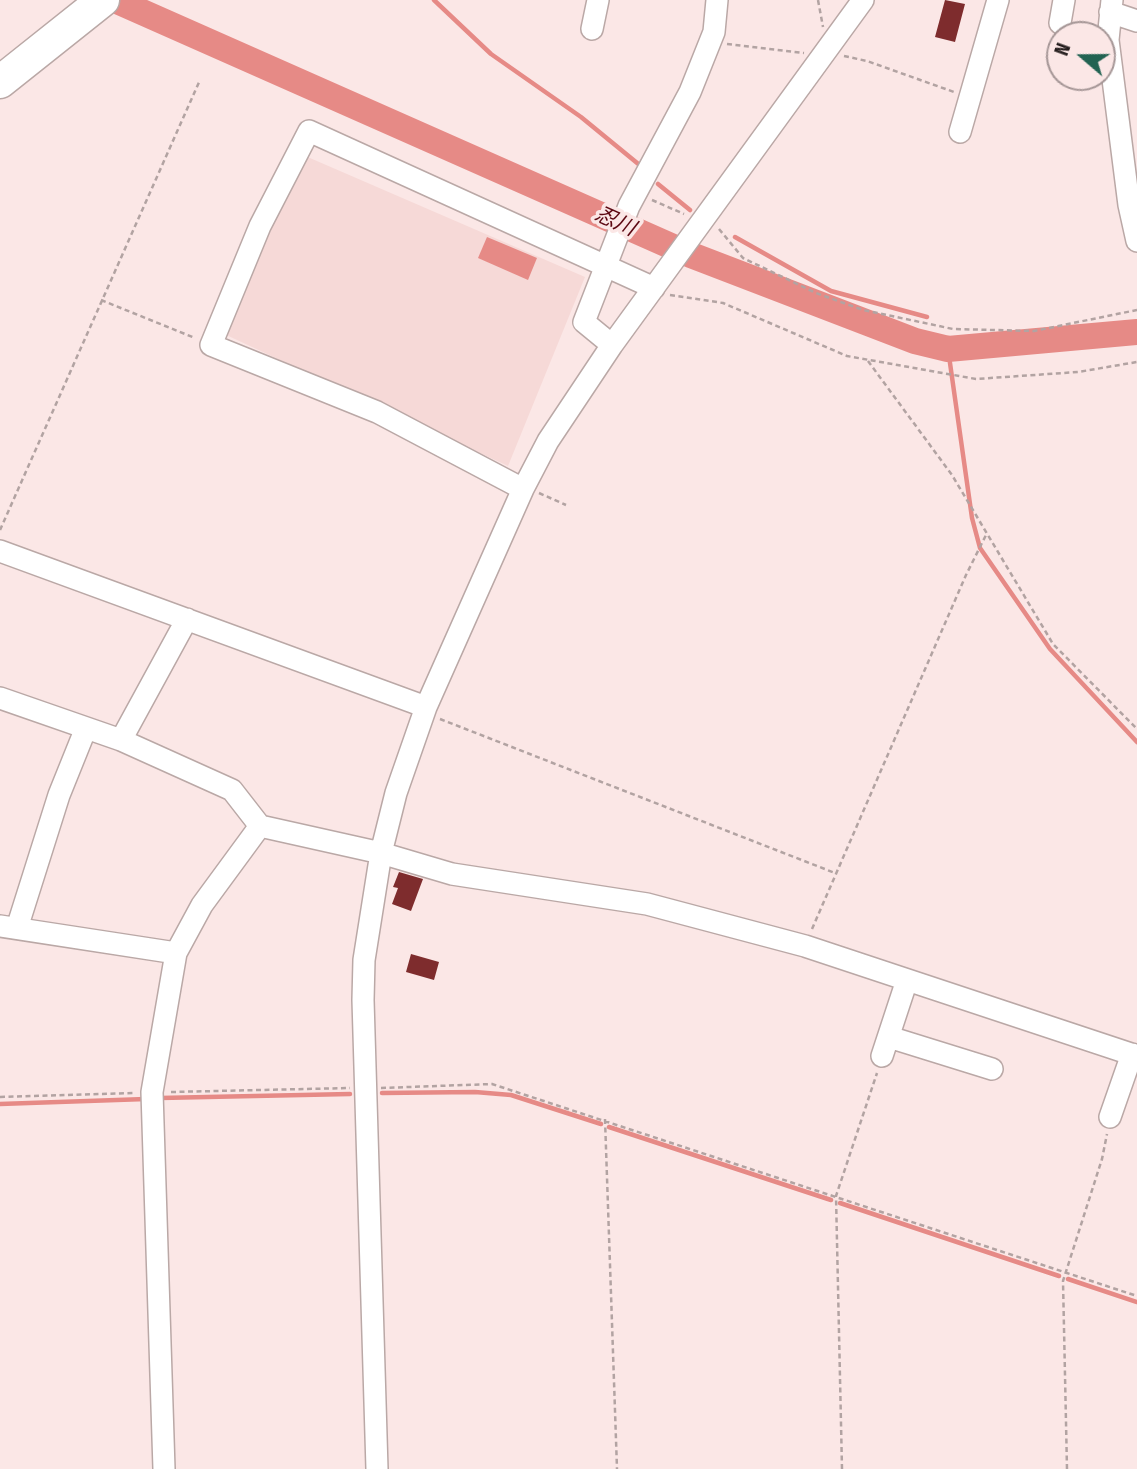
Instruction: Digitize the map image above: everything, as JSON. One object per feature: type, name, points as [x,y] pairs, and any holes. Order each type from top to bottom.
[{"type":"highway","points":[[0,82],[103,0]]},
{"type":"street","points":[[592,29],[598,0]]},
{"type":"street","points":[[612,345],[584,323],[629,206],[690,92],[714,32],[717,0]]},
{"type":"street","points":[[377,1469],[364,960],[381,853],[396,793],[425,710],[529,490],[548,441],[612,345],[863,0]]},
{"type":"street","points":[[960,132],[999,0]]},
{"type":"street","points":[[1060,21],[1064,0]]},
{"type":"street","points":[[1137,21],[1111,6],[1108,40],[1129,205],[1137,241]]},
{"type":"street","points":[[529,490],[377,412],[211,345],[260,226],[309,131],[608,262],[654,288]]},
{"type":"street","points":[[0,551],[425,710]]},
{"type":"street","points":[[121,740],[187,619]]},
{"type":"street","points":[[0,698],[121,740],[232,790],[260,827],[381,853],[452,874],[647,904],[805,946],[1135,1055],[1110,1117]]},
{"type":"street","points":[[86,728],[9,927],[176,953]]},
{"type":"street","points":[[164,1469],[152,1092],[176,953],[202,905],[260,827]]},
{"type":"street","points":[[907,981],[885,1047],[992,1069]]},
{"type":"path","points":[[818,0],[828,50]]},
{"type":"path","points":[[710,42],[802,53],[828,50],[970,98]]},
{"type":"path","points":[[0,530],[200,80]]},
{"type":"path","points":[[743,258],[816,293],[863,310],[953,329],[1034,331],[1137,310]]},
{"type":"path","points":[[654,288],[677,297],[723,303],[815,344],[867,359],[976,379],[1078,372],[1137,362]]},
{"type":"path","points":[[100,300],[211,345]]},
{"type":"path","points":[[867,359],[952,475],[986,536],[1023,589],[1054,644],[1137,729]]},
{"type":"path","points":[[529,490],[566,505]]},
{"type":"path","points":[[805,946],[986,536]]},
{"type":"path","points":[[425,710],[835,873]]},
{"type":"path","points":[[842,1469],[836,1196],[885,1047]]},
{"type":"path","points":[[0,1097],[492,1084],[1137,1296]]},
{"type":"path","points":[[1067,1469],[1063,1281],[1102,1159],[1110,1117]]},
{"type":"path","points":[[605,1119],[617,1469]]},
{"type":"shaded area","points":[[303,155],[585,277],[508,466],[222,333]]},
{"type":"shaded area","points":[[487,237],[537,258],[528,280],[478,258]]},
{"type":"building","points":[[945,0],[965,4],[955,42],[935,37]]},
{"type":"building","points":[[399,872],[423,879],[411,911],[392,904],[398,888],[393,887]]},
{"type":"building","points":[[411,954],[439,962],[434,980],[406,972]]},
{"type":"waterway","name":"忍川","points":[[115,0],[691,255],[915,341],[948,349],[1137,332]]},
{"type":"waterway","points":[[434,0],[491,54],[581,117],[642,167]]},
{"type":"waterway","points":[[658,184],[690,210]]},
{"type":"waterway","points":[[735,237],[831,291],[927,317]]},
{"type":"waterway","points":[[948,349],[972,518],[980,548],[1050,649],[1137,742]]},
{"type":"waterway","points":[[382,1093],[475,1092],[511,1095],[601,1124]]},
{"type":"waterway","points":[[160,1098],[350,1094]]},
{"type":"waterway","points":[[0,1104],[146,1099]]},
{"type":"waterway","points":[[609,1127],[831,1200]]},
{"type":"waterway","points":[[840,1203],[1059,1276]]},
{"type":"waterway","points":[[1068,1279],[1137,1302]]}]
